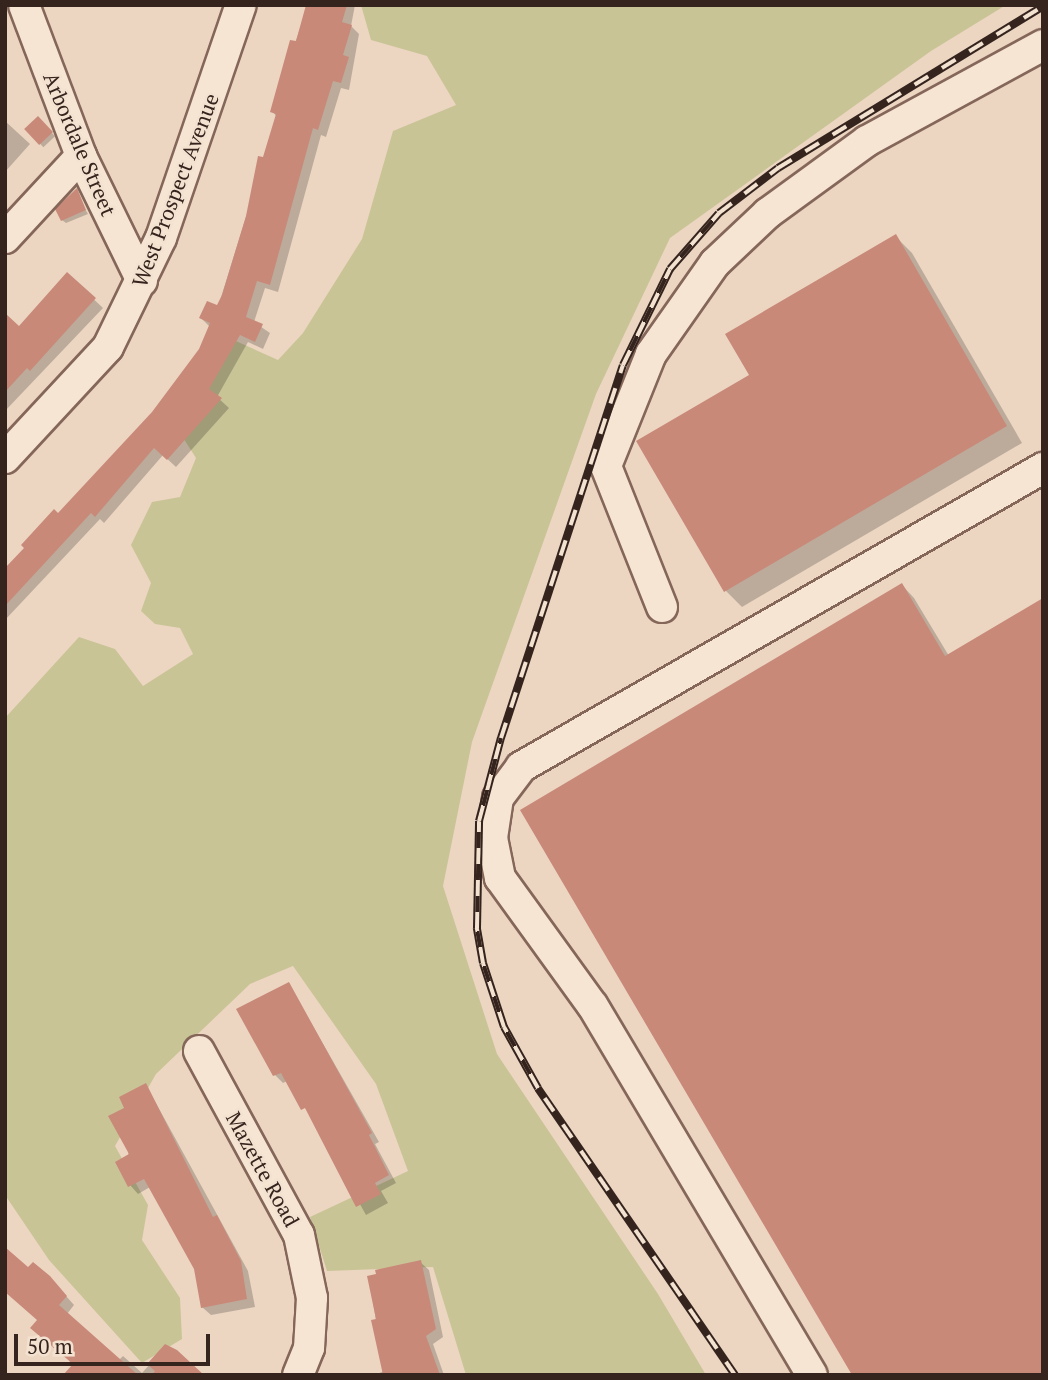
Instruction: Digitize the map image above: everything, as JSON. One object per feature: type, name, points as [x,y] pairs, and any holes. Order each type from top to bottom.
[{"type":"street","points":[[5,12],[11,5]]},
{"type":"street","name":"Arbordale Street","points":[[24,5],[81,156],[142,281]]},
{"type":"street","name":"West Prospect Avenue","points":[[5,458],[108,347],[142,281],[242,5]]},
{"type":"street","points":[[663,607],[606,466],[651,354],[715,263],[768,213],[867,141],[1043,45]]},
{"type":"street","points":[[5,238],[81,156]]},
{"type":"street","points":[[812,1375],[592,1005],[500,878],[492,838],[498,798],[521,767],[1043,468]]},
{"type":"street","name":"Mazette Road","points":[[199,1051],[299,1235],[312,1298],[309,1348],[298,1375]]},
{"type":"shaded area","points":[[361,5],[1006,5],[931,51],[670,238],[596,394],[472,742],[443,886],[497,1054],[658,1294],[706,1375],[466,1375],[433,1267],[327,1271],[310,1217],[408,1171],[376,1084],[293,966],[250,984],[156,1074],[115,1146],[148,1205],[142,1240],[180,1298],[182,1339],[142,1363],[49,1260],[5,1195],[5,718],[79,637],[115,649],[143,686],[193,654],[180,628],[155,624],[141,611],[151,583],[131,545],[152,502],[180,497],[196,458],[171,419],[195,357],[227,337],[278,360],[303,333],[362,239],[393,131],[456,105],[427,56],[371,40]]},
{"type":"building","points":[[306,5],[347,5],[342,22],[352,25],[343,55],[349,57],[341,83],[333,81],[318,130],[313,128],[270,285],[257,281],[246,317],[263,324],[255,342],[240,335],[209,389],[222,398],[167,460],[154,448],[95,517],[91,513],[5,606],[5,568],[24,548],[21,545],[54,509],[58,513],[152,412],[199,349],[210,323],[199,318],[207,301],[217,305],[222,295],[246,216],[258,156],[263,157],[276,114],[270,112],[290,40],[296,41]]},
{"type":"building","points":[[38,116],[53,132],[39,145],[24,129]]},
{"type":"building","points":[[77,188],[86,210],[61,221],[55,209]]},
{"type":"building","points":[[896,234],[1007,426],[724,592],[636,441],[749,375],[725,334]]},
{"type":"building","points":[[67,272],[96,298],[30,371],[27,368],[5,392],[5,313],[19,326]]},
{"type":"building","points":[[902,583],[945,656],[1043,598],[1043,1375],[852,1375],[520,810]]},
{"type":"building","points":[[289,982],[372,1133],[369,1135],[389,1175],[375,1183],[381,1194],[356,1207],[305,1108],[301,1110],[281,1073],[273,1076],[236,1009]]},
{"type":"building","points":[[146,1083],[213,1217],[217,1215],[241,1261],[247,1299],[201,1308],[194,1269],[144,1179],[128,1187],[115,1162],[129,1154],[108,1116],[124,1108],[119,1097]]},
{"type":"building","points":[[5,1247],[28,1267],[33,1262],[50,1276],[67,1296],[59,1305],[138,1375],[63,1375],[73,1364],[30,1328],[37,1320],[5,1292]]},
{"type":"building","points":[[421,1260],[436,1329],[426,1336],[440,1375],[383,1375],[371,1320],[376,1319],[367,1276],[376,1274],[375,1270]]},
{"type":"building","points":[[165,1344],[177,1350],[204,1375],[152,1375],[155,1371],[147,1364]]},
{"type":"railway","points":[[735,1375],[538,1088],[504,1027],[483,963],[477,928],[479,821],[501,738],[623,365],[670,269],[719,213],[778,168],[1043,6]]}]
